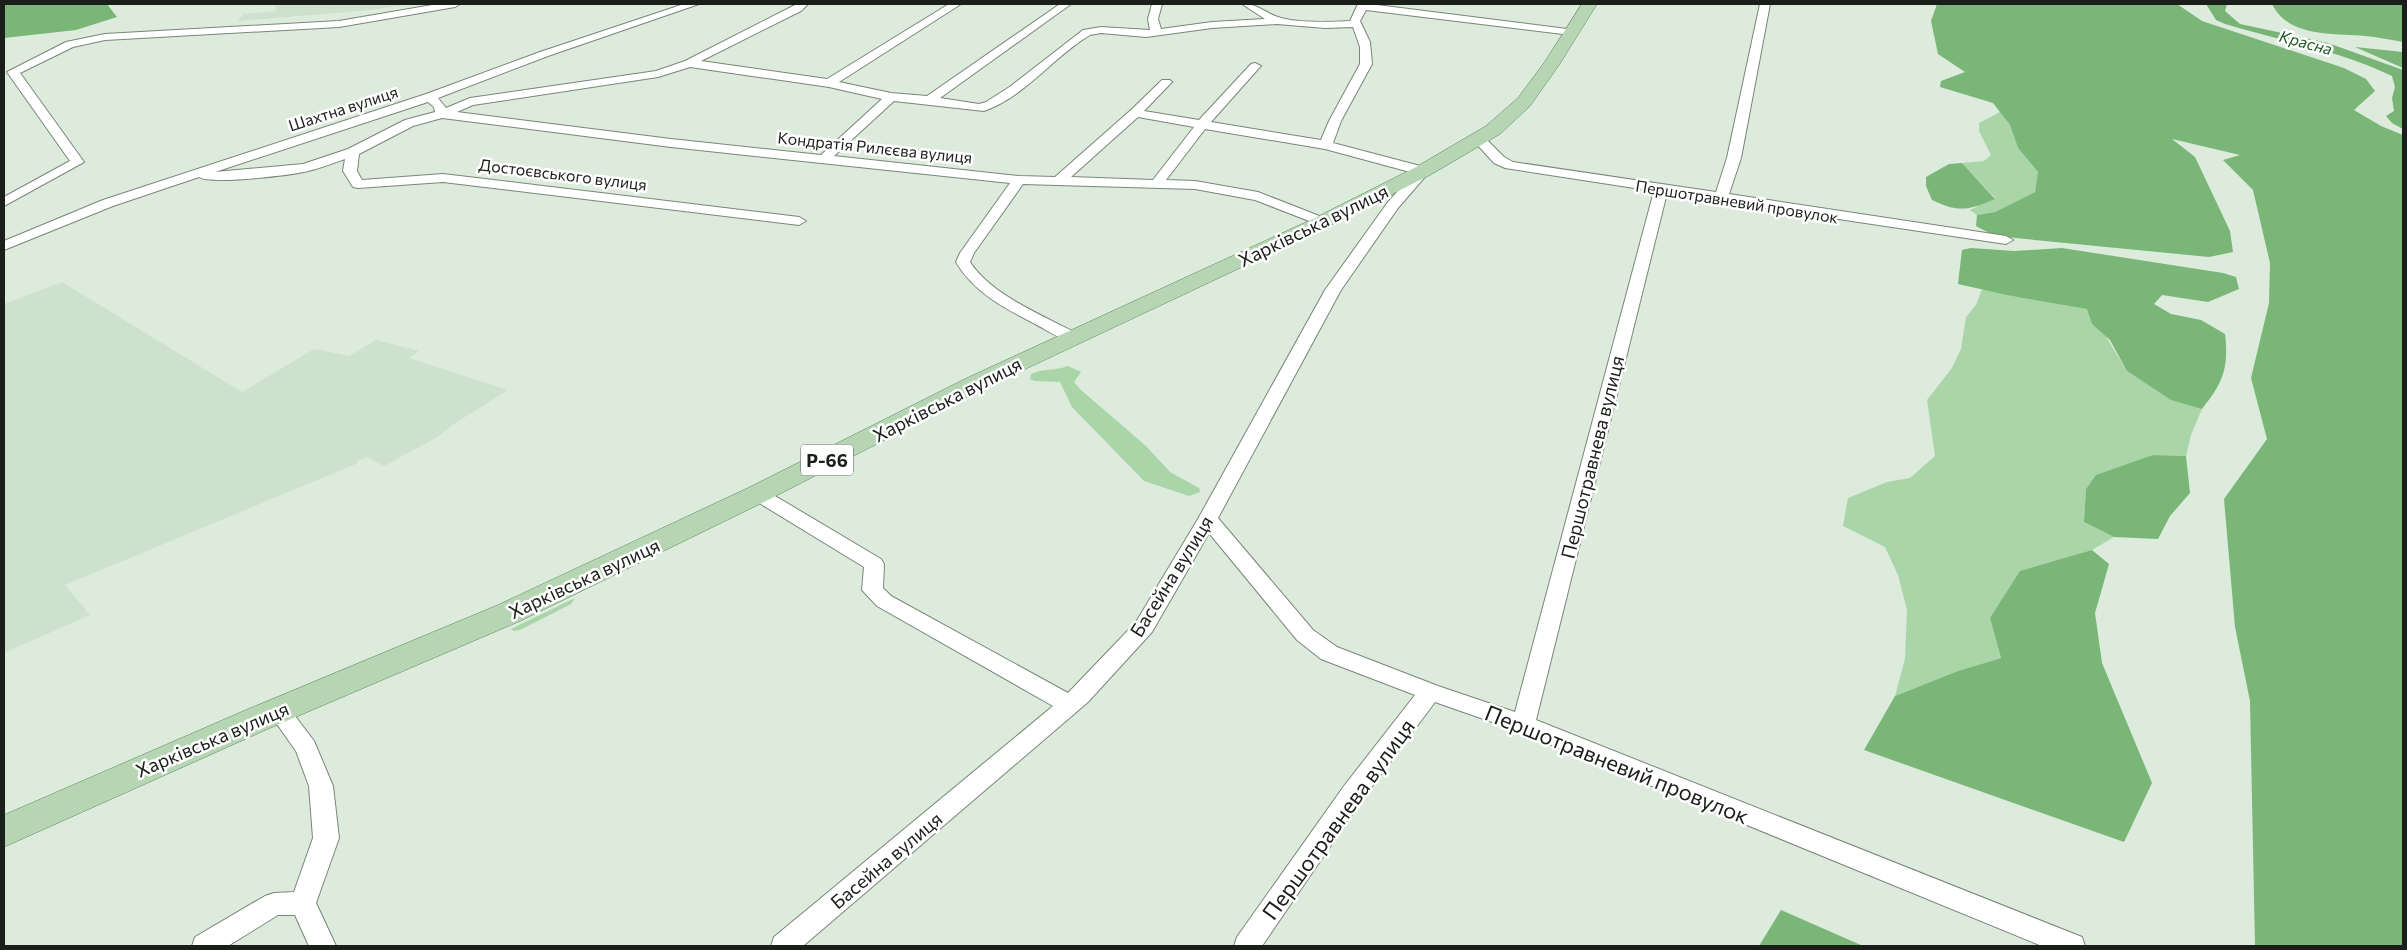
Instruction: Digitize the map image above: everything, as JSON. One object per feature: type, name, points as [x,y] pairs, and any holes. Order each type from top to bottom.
[{"type":"main road","name":"Харківська вулиця","points":[[4,832],[65,803],[278,710],[509,614],[758,494],[976,383],[1322,222],[1423,171],[1478,139],[1506,119],[1524,102],[1589,4]]},
{"type":"street","points":[[4,202],[77,162],[9,70],[70,44],[105,37],[339,24],[455,4]]},
{"type":"street","name":"Шахтна вулиця","points":[[4,246],[108,203],[189,175],[430,98],[544,54],[694,4]]},
{"type":"street","points":[[189,175],[232,176],[305,168],[353,152],[408,124],[442,114],[470,102],[658,74],[689,63],[798,9],[803,4]]},
{"type":"street","points":[[829,83],[956,4]]},
{"type":"street","points":[[929,100],[1066,4]]},
{"type":"street","points":[[1156,32],[1152,19],[1157,4]]},
{"type":"street","points":[[1247,4],[1277,21]]},
{"type":"street","points":[[1437,14],[1445,4]]},
{"type":"street","points":[[1720,198],[1734,158],[1764,4]]},
{"type":"street","points":[[1326,145],[1335,120],[1366,64],[1368,54],[1356,16],[1363,5],[1571,32]]},
{"type":"street","points":[[689,63],[829,83],[891,97],[929,100],[968,107],[988,107],[1087,32],[1101,30],[1134,34],[1212,24],[1277,21],[1325,25],[1357,24]]},
{"type":"street","points":[[1157,183],[1203,123],[1255,66]]},
{"type":"street","points":[[1060,180],[1135,113],[1166,82]]},
{"type":"street","points":[[824,159],[891,97]]},
{"type":"street","points":[[430,98],[440,106],[442,114]]},
{"type":"street","points":[[1135,113],[1326,145],[1423,171]]},
{"type":"street","name":"Кондратія Рилєєва вулиця","points":[[442,114],[662,142],[1019,180],[1195,185],[1258,196],[1322,222]]},
{"type":"street","name":"Першотравневий провулок","points":[[1478,139],[1499,160],[1510,165],[2006,240]]},
{"type":"street","name":"Достоєвського вулиця","points":[[353,152],[350,171],[358,184],[443,178],[799,221]]},
{"type":"street","name":"Басейна вулиця","points":[[784,946],[1070,705],[1144,627],[1208,519],[1333,290],[1393,205],[1423,171]]},
{"type":"street","points":[[1019,180],[967,253],[963,262],[966,271],[976,281],[1030,316],[1072,337]]},
{"type":"street","name":"Першотравнева вулиця","points":[[1523,724],[1661,189]]},
{"type":"street","points":[[758,494],[874,564],[872,590],[884,601],[1070,705]]},
{"type":"street","name":"Першотравневий провулок","points":[[1208,519],[1305,635],[1330,653],[1430,692],[1523,724],[2072,946]]},
{"type":"street","name":"Першотравнева вулиця","points":[[1247,946],[1353,793],[1430,692]]},
{"type":"street","points":[[278,710],[306,747],[321,786],[326,838],[303,904],[322,946]]},
{"type":"street","points":[[206,946],[274,904],[303,904]]},
{"type":"shaded area","points":[[4,4],[107,4],[117,17],[76,30],[4,38]]},
{"type":"shaded area","points":[[274,4],[409,4],[371,10],[238,21],[243,14],[277,11]]},
{"type":"shaded area","points":[[1937,4],[2177,4],[2202,21],[2344,68],[2366,79],[2375,91],[2354,110],[2381,126],[2403,135],[2403,946],[2255,946],[2250,701],[2235,627],[2224,499],[2267,439],[2251,378],[2269,303],[2270,263],[2253,190],[2223,160],[2240,155],[2172,139],[2195,157],[2230,231],[2233,252],[2209,257],[1995,236],[1976,226],[1977,215],[1995,212],[2035,192],[2038,172],[2018,148],[2010,125],[1993,103],[1940,87],[1941,81],[1965,72],[1938,54],[1931,21]]},
{"type":"shaded area","points":[[2272,4],[2403,4],[2403,42],[2370,36],[2313,32],[2289,23]]},
{"type":"shaded area","points":[[2355,47],[2403,52],[2403,68]]},
{"type":"shaded area","points":[[2000,112],[2010,125],[2018,148],[2038,172],[2035,192],[1995,212],[1977,215],[1970,210],[1995,198],[1962,163],[1984,161],[1991,155],[1979,131],[1979,123]]},
{"type":"shaded area","points":[[1962,163],[1995,199],[1971,208],[1949,207],[1932,200],[1926,186],[1926,177],[1949,164]]},
{"type":"shaded area","points":[[1971,248],[2014,251],[2062,248],[2223,273],[2236,277],[2239,289],[2208,302],[2162,295],[2154,304],[2171,314],[2201,320],[2225,334],[2225,366],[2220,383],[2202,409],[2171,400],[2127,371],[2110,340],[2092,324],[2087,309],[1958,284],[1962,250]]},
{"type":"shaded area","points":[[62,282],[242,392],[314,349],[349,356],[376,340],[419,351],[409,358],[508,390],[452,425],[439,436],[384,466],[367,457],[356,462],[358,463],[65,585],[90,615],[4,653],[4,304]]},
{"type":"shaded area","points":[[1982,289],[2088,309],[2092,324],[2105,335],[2127,371],[2171,399],[2202,409],[2191,435],[2186,456],[2153,455],[2092,481],[2086,489],[2084,522],[2114,537],[2092,550],[2050,563],[1990,618],[2001,658],[1958,671],[1895,696],[1905,659],[1907,610],[1898,575],[1885,547],[1843,526],[1848,498],[1887,482],[1910,478],[1935,456],[1927,400],[1952,368],[1961,349],[1966,317],[1976,305]]},
{"type":"shaded area","points":[[1068,366],[1081,372],[1074,382],[1081,390],[1146,446],[1170,472],[1199,488],[1200,492],[1189,496],[1144,481],[1072,407],[1060,382],[1030,379],[1031,374],[1036,372]]},
{"type":"shaded area","points":[[2153,455],[2186,456],[2190,493],[2170,516],[2158,539],[2114,537],[2084,522],[2086,489],[2096,475]]},
{"type":"shaded area","points":[[2092,550],[2109,564],[2095,613],[2102,663],[2152,783],[2124,842],[1864,750],[1895,696],[1958,671],[2001,658],[1990,618],[2020,571]]},
{"type":"shaded area","points":[[575,598],[571,604],[520,630],[514,631],[511,629]]},
{"type":"shaded area","points":[[1781,910],[1863,946],[1759,946]]},
{"type":"water","name":"Красна","points":[[2206,4],[2227,4],[2225,11],[2240,24],[2328,43],[2403,70],[2403,129],[2392,123],[2386,116],[2394,111],[2392,98],[2395,87],[2392,76],[2351,59],[2225,24],[2216,20]]}]
